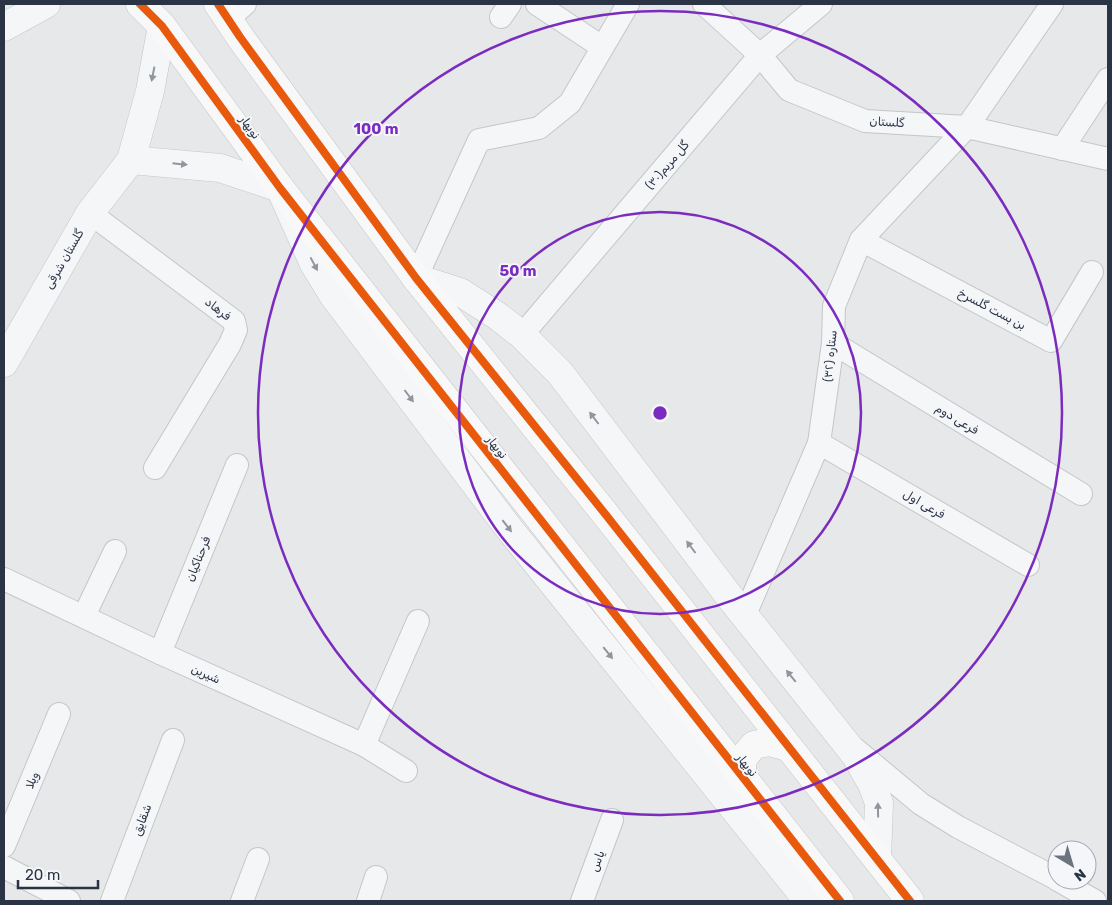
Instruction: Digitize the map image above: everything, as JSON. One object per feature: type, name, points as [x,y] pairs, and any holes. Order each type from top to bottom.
[{"type":"main road","name":"نوبهار","points":[[140,4],[162,26],[280,188],[840,901]]},
{"type":"main road","points":[[231,9],[416,278],[606,515],[910,901]]},
{"type":"main road","points":[[741,776],[742,758],[754,745],[769,742],[788,747]]},
{"type":"street","points":[[4,27],[46,4]]},
{"type":"street","points":[[537,4],[602,47]]},
{"type":"street","points":[[628,4],[570,103],[539,128],[479,140],[416,278],[460,292],[496,314],[522,335],[560,373],[744,617],[856,756],[872,784],[878,803],[877,859]]},
{"type":"street","name":"گلستان","points":[[704,4],[760,55],[789,90],[865,121],[967,127],[1108,158]]},
{"type":"street","name":"گل مریم(۳۰)","points":[[522,335],[760,55],[821,4]]},
{"type":"street","name":"ستاره (۳۲)","points":[[744,617],[819,443],[834,344],[834,306],[861,240],[967,127],[1052,4]]},
{"type":"street","name":"گلستان شرقی","points":[[4,363],[90,213],[131,160],[150,91],[162,26]]},
{"type":"street","points":[[1062,149],[1108,79]]},
{"type":"street","points":[[131,160],[220,168],[280,188],[314,264],[333,295],[507,526],[808,901]]},
{"type":"street","name":"فرهاد","points":[[90,213],[234,321],[236,330],[230,344],[155,468]]},
{"type":"street","name":"بن بست گلسرخ","points":[[861,240],[1051,341],[1092,272]]},
{"type":"street","name":"فرعی دوم","points":[[834,344],[1081,494]]},
{"type":"street","name":"فرعی اول","points":[[819,443],[1028,565]]},
{"type":"street","name":"فرحناکیان","points":[[160,653],[237,466]]},
{"type":"street","points":[[84,616],[115,551]]},
{"type":"street","name":"شیرین","points":[[4,579],[160,653],[364,745],[406,771]]},
{"type":"street","points":[[364,745],[418,621]]},
{"type":"street","name":"ویلا","points":[[4,846],[59,714]]},
{"type":"street","points":[[839,735],[921,804],[958,827],[1047,874]]},
{"type":"street","name":"شقایق","points":[[112,901],[173,740]]},
{"type":"street","name":"یاس","points":[[582,901],[612,820]]},
{"type":"street","points":[[242,901],[258,859]]},
{"type":"street","points":[[4,867],[65,900]]},
{"type":"street","points":[[368,901],[376,877]]},
{"type":"street","points":[[1076,890],[1095,901]]},
{"type":"cycle path","points":[[140,4],[162,26],[280,188],[840,901]]},
{"type":"cycle path","points":[[218,4],[416,278],[606,515],[910,901]]}]
